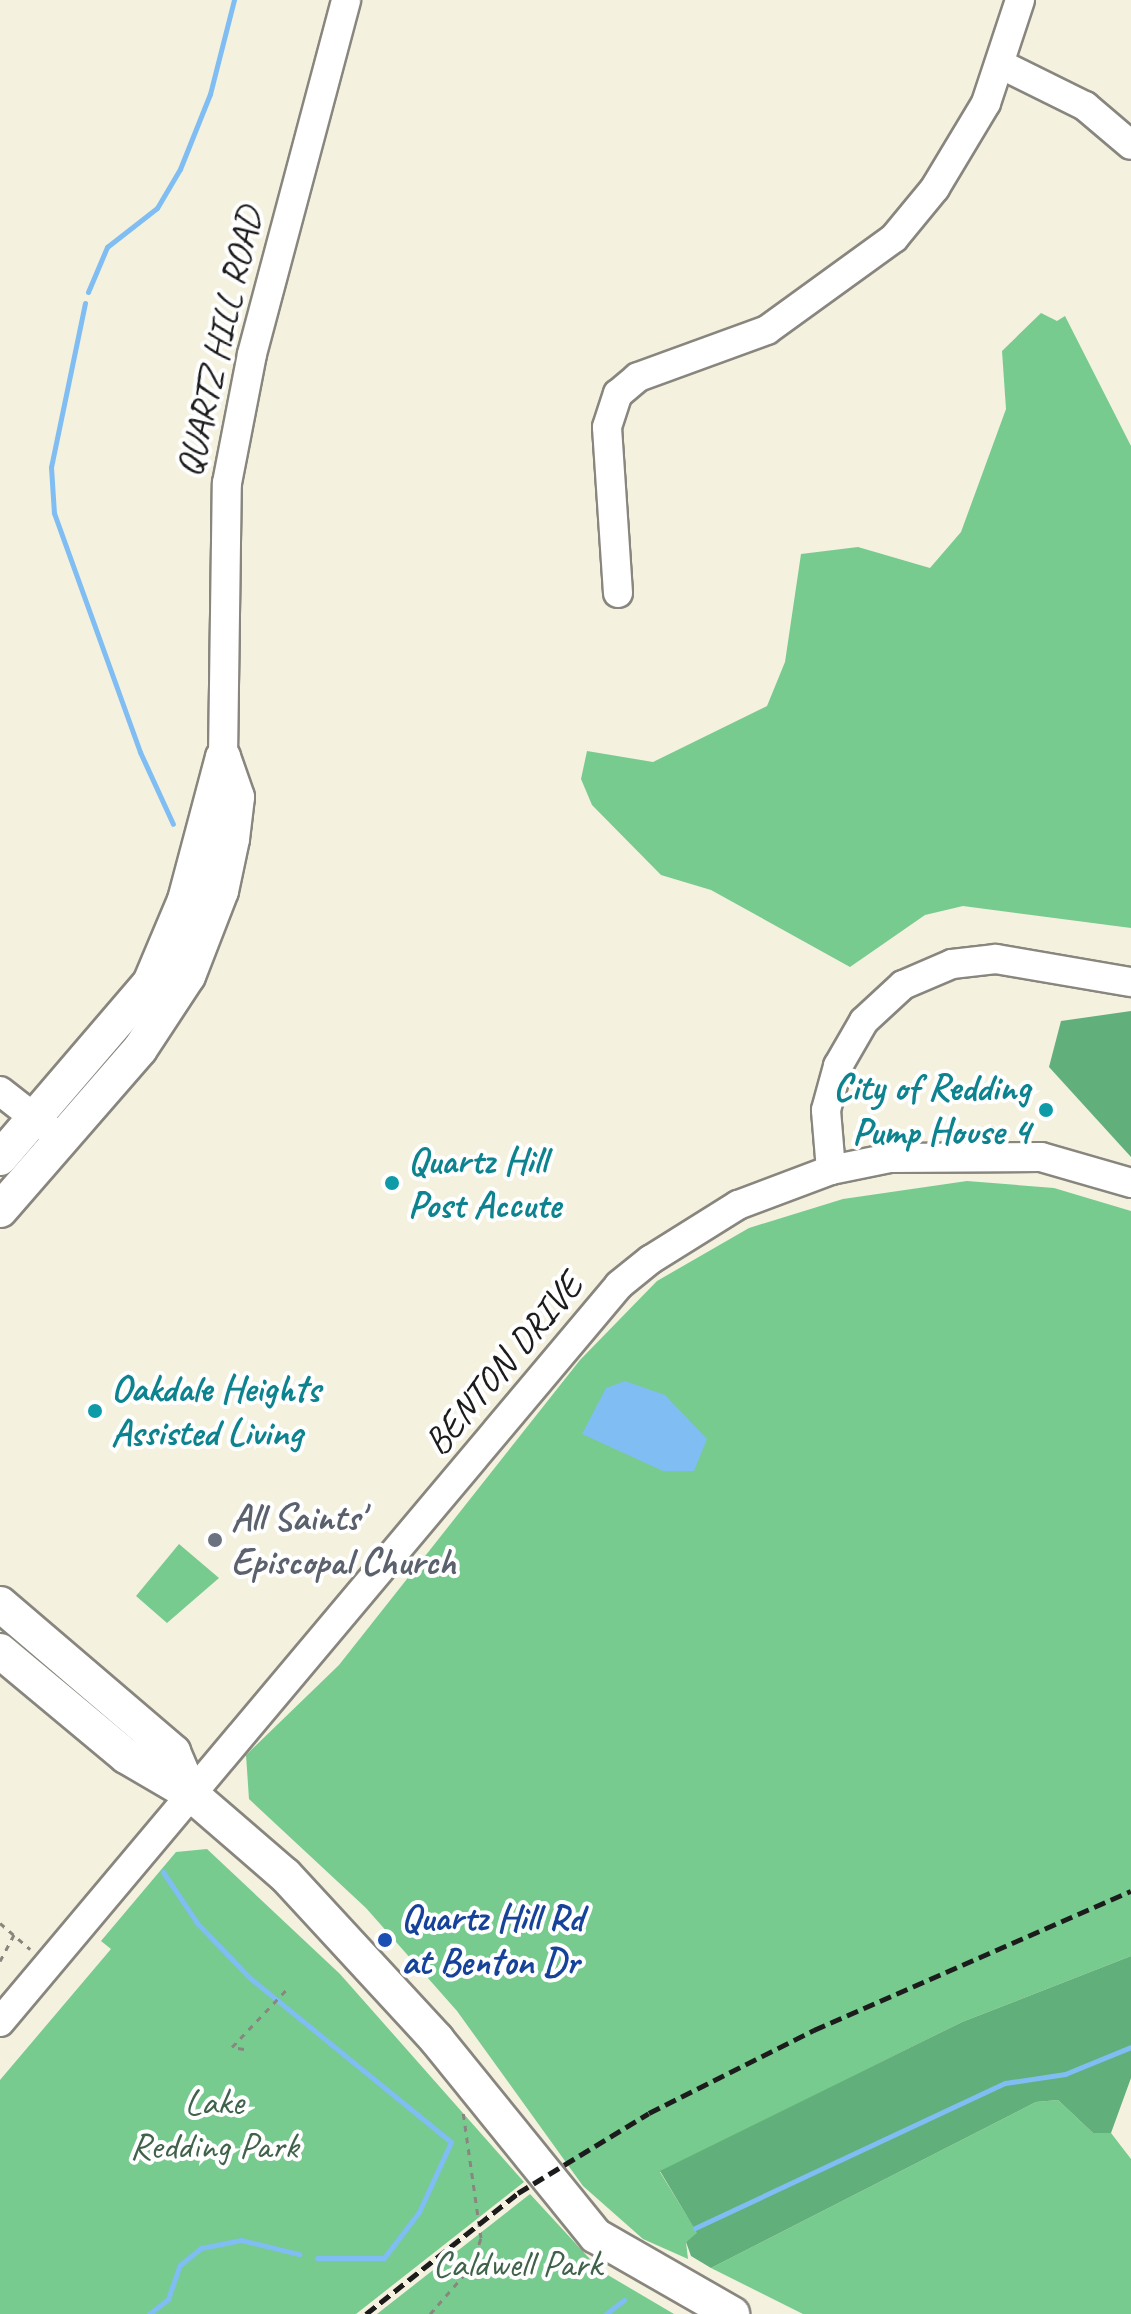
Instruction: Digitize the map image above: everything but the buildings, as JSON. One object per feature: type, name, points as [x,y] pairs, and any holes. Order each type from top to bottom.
[{"type":"main road","name":"QUARTZ HILL ROAD","points":[[0,1158],[150,983],[185,900],[223,757]]},
{"type":"main road","name":"QUARTZ HILL ROAD","points":[[0,1210],[63,1141],[159,1024],[197,956],[221,891],[237,808],[223,757]]},
{"type":"main road","points":[[0,1604],[173,1752],[191,1794]]},
{"type":"main road","points":[[0,1651],[158,1779],[191,1794],[314,1904],[472,2081],[596,2236],[732,2314]]},
{"type":"street","name":"QUARTZ HILL ROAD","points":[[223,757],[227,483],[252,354],[346,0]]},
{"type":"street","points":[[618,593],[607,427],[618,394],[638,377],[767,330],[862,266],[935,188],[1002,65],[1020,0]]},
{"type":"street","points":[[1002,65],[1085,106],[1131,145]]},
{"type":"street","points":[[831,1170],[826,1110],[838,1066],[864,1021],[903,985],[952,964],[996,959],[1131,982]]},
{"type":"street","points":[[0,1091],[63,1141]]},
{"type":"street","name":"BENTON DRIVE","points":[[0,2022],[619,1285],[738,1205],[831,1170],[929,1153],[988,1153],[1069,1163],[1131,1183]]},
{"type":"path","points":[[0,1923],[34,1952]]},
{"type":"path","points":[[0,1961],[14,1935]]},
{"type":"path","points":[[244,2049],[232,2047],[287,1989]]},
{"type":"path","points":[[430,2314],[471,2267],[481,2238],[462,2125],[472,2081]]},
{"type":"green space","points":[[1041,313],[1057,321],[1065,316],[1131,446],[1131,928],[963,906],[925,915],[850,967],[711,890],[661,875],[592,805],[581,779],[587,751],[653,762],[767,706],[785,662],[801,554],[858,547],[930,568],[961,532],[1006,409],[1002,351]]},
{"type":"green space","points":[[1131,1011],[1131,1157],[1049,1067],[1061,1021]]},
{"type":"green space","points":[[967,1181],[1054,1188],[1131,1211],[1131,1956],[962,2022],[660,2172],[698,2234],[686,2242],[688,2259],[643,2239],[583,2186],[457,2011],[366,1908],[249,1799],[246,1755],[339,1665],[580,1360],[657,1281],[749,1228],[843,1199]]},
{"type":"green space","points":[[179,1544],[219,1578],[167,1623],[136,1596]]},
{"type":"green space","name":"Lake Redding Park","points":[[207,1849],[340,1974],[524,2182],[356,2314],[0,2314],[0,2080],[111,1949],[101,1941],[176,1852]]},
{"type":"green space","points":[[1131,1956],[1131,2078],[1111,2133],[1093,2133],[1058,2100],[1036,2102],[711,2268],[691,2256],[686,2242],[697,2233],[660,2171],[962,2022]]},
{"type":"green space","points":[[1058,2100],[1093,2133],[1111,2133],[1131,2159],[1131,2314],[803,2314],[711,2268],[1036,2102]]},
{"type":"green space","name":"Caldwell Park","points":[[530,2194],[601,2271],[674,2314],[377,2314]]},
{"type":"water","points":[[625,1381],[665,1395],[707,1439],[694,1471],[663,1471],[582,1434],[606,1388]]},
{"type":"waterway","points":[[88,292],[107,247],[157,208],[180,169],[210,94],[234,0]]},
{"type":"waterway","points":[[85,303],[51,467],[54,513],[140,752],[173,824]]},
{"type":"waterway","points":[[163,1872],[198,1924],[250,1978],[451,2142],[419,2212],[384,2258],[317,2258]]},
{"type":"waterway","points":[[695,2228],[1005,2083],[1065,2074],[1131,2047]]},
{"type":"waterway","points":[[149,2314],[168,2299],[180,2265],[201,2248],[241,2240],[299,2254]]},
{"type":"waterway","points":[[606,2314],[624,2300]]},
{"type":"railway","points":[[366,2314],[518,2193],[649,2113],[814,2030],[1131,1891]]},
{"type":"place","name":"City of Redding Pump House 4","points":[[1046,1110]]},
{"type":"place","name":"Quartz Hill Post Accute","points":[[392,1183]]},
{"type":"place","name":"Oakdale Heights Assisted Living","points":[[95,1411]]},
{"type":"place","name":"All Saints' Episcopal Church","points":[[215,1540]]},
{"type":"place","name":"Quartz Hill Rd at Benton Dr","points":[[385,1940]]}]
